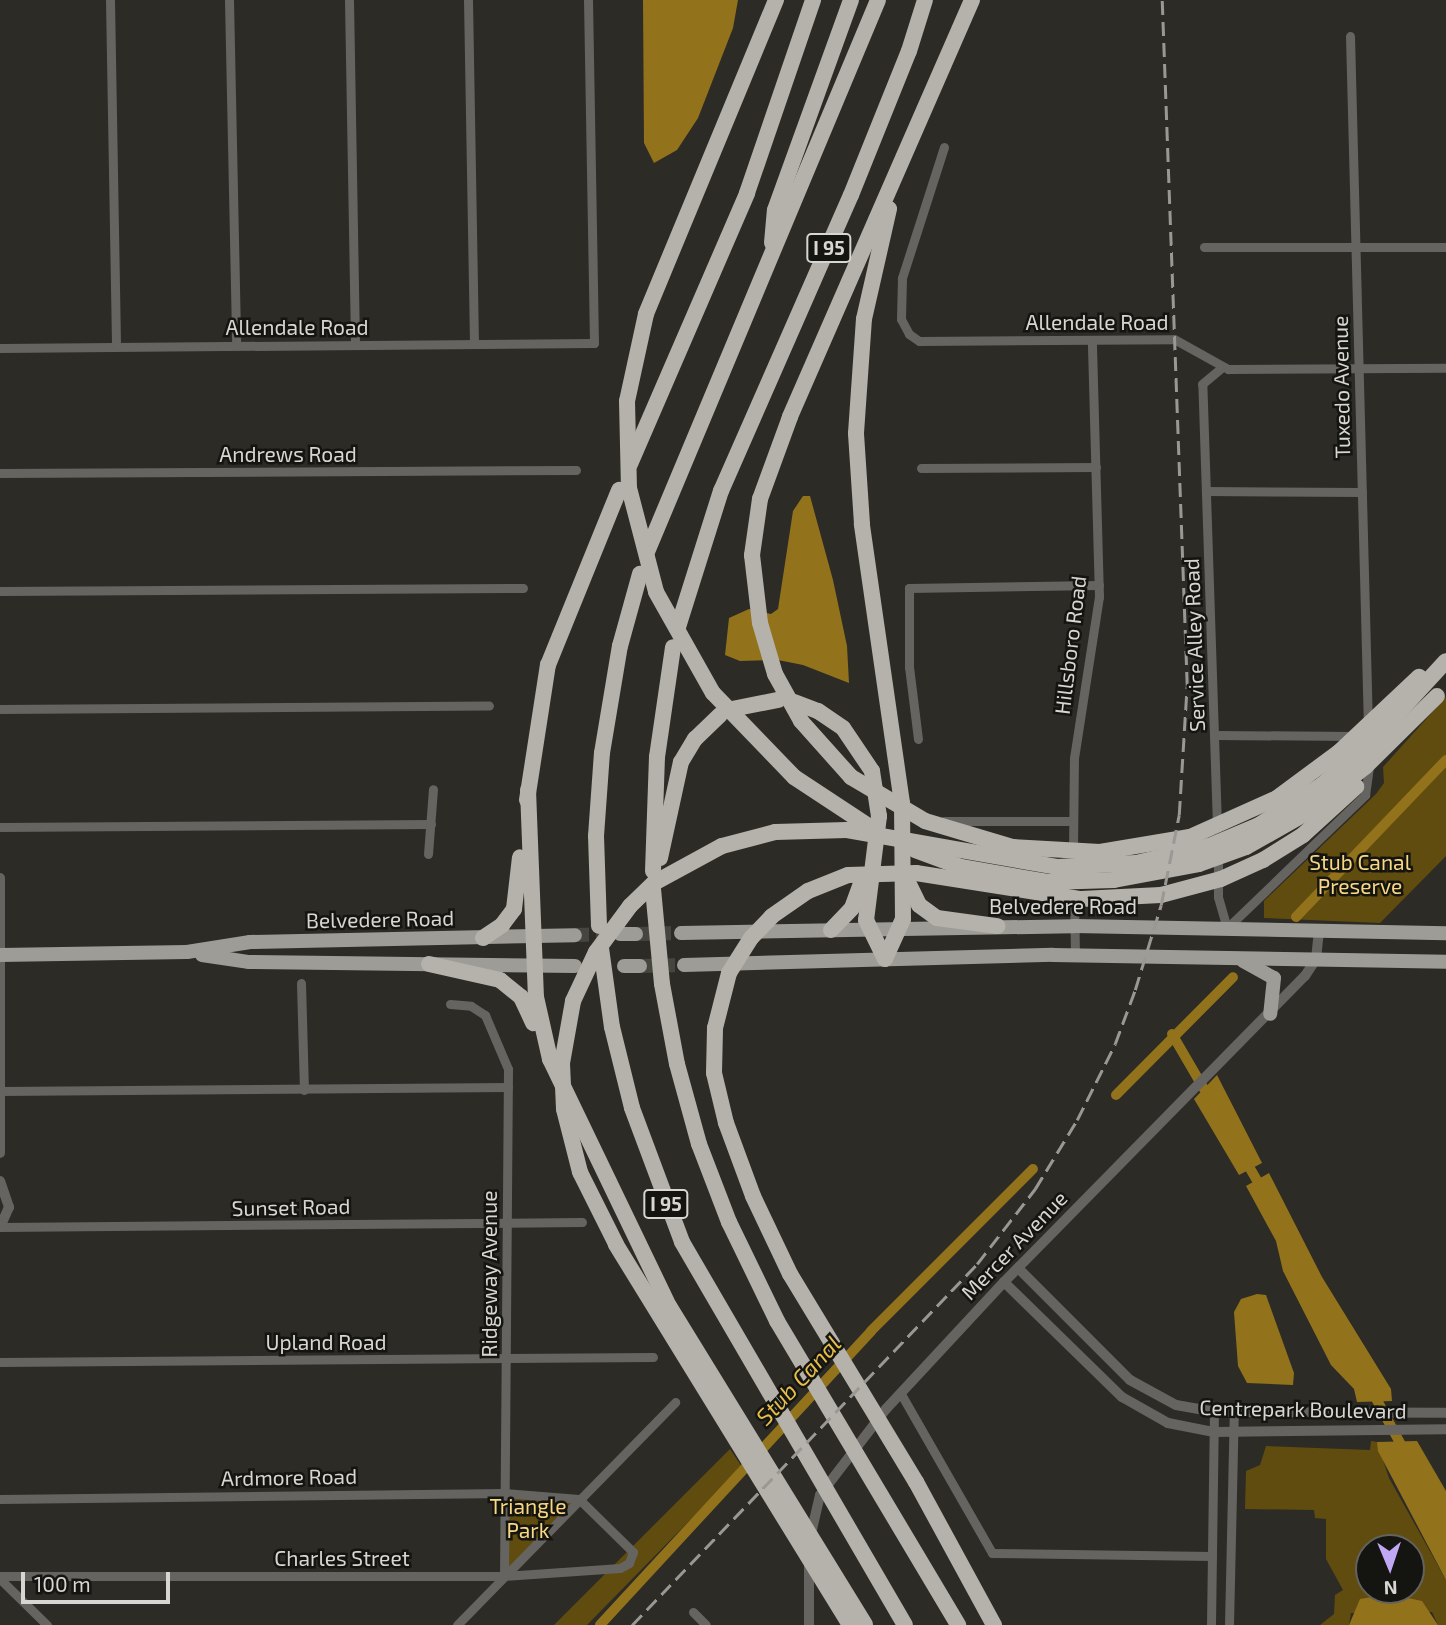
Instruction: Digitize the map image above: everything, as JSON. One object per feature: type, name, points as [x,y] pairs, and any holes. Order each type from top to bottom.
[{"type":"highway","points":[[776,0],[724,130],[663,269],[639,338],[627,401],[629,488],[650,573],[685,648],[739,724],[803,785],[873,830],[961,867],[1048,882],[1138,877],[1211,860],[1287,825],[1347,783],[1442,691]]},
{"type":"highway","points":[[630,464],[751,184],[813,0]]},
{"type":"highway","points":[[771,256],[775,210],[851,0]]},
{"type":"highway","name":"I 95","points":[[647,552],[829,125],[878,0]]},
{"type":"highway","name":"I 95","points":[[678,626],[721,491],[846,206],[909,51],[925,0]]},
{"type":"highway","points":[[972,0],[772,464],[754,529],[753,576],[762,631],[782,688],[812,736],[868,790],[925,821],[989,842],[1034,850],[1079,853],[1145,847],[1190,837],[1258,808],[1317,771],[1446,651]]},
{"type":"highway","points":[[885,959],[900,929],[905,874],[898,759],[861,512],[856,420],[861,341],[872,275],[915,133]]},
{"type":"highway","points":[[483,937],[502,925],[516,902],[528,790],[548,665],[619,490]]},
{"type":"highway","points":[[599,926],[597,888],[605,725],[640,574]]},
{"type":"highway","name":"I 95","points":[[673,647],[657,757],[655,882],[662,984],[684,1092],[713,1183],[758,1284],[958,1625]]},
{"type":"highway","points":[[865,1625],[616,1244],[580,1172],[562,1086],[564,1046],[573,1001],[596,951],[642,893],[680,867],[740,840],[809,829],[866,832],[999,860],[1057,867],[1136,863],[1192,852],[1259,825],[1322,785],[1393,720],[1446,661]]},
{"type":"highway","points":[[994,1625],[916,1482],[790,1274],[741,1168],[720,1105],[713,1042],[720,1002],[735,961],[761,926],[808,891],[848,875],[889,871],[1081,900],[1142,898],[1201,886],[1263,860],[1313,827],[1366,778],[1442,691]]},
{"type":"highway","points":[[655,882],[681,762],[695,738],[726,712],[786,701],[828,716],[855,742],[874,778],[879,816],[867,928],[885,959]]},
{"type":"highway","points":[[528,790],[532,936],[545,1046]]},
{"type":"highway","points":[[831,929],[857,899],[879,816]]},
{"type":"highway","points":[[905,874],[913,895],[931,916],[997,926]]},
{"type":"highway","name":"I 95","points":[[601,948],[607,997],[632,1108],[659,1188],[694,1265],[905,1625]]},
{"type":"highway","points":[[429,964],[484,974],[506,984],[521,997],[644,1259],[742,1439],[849,1625]]},
{"type":"main road","name":"Belvedere Road","points":[[681,933],[997,926],[1446,933]]},
{"type":"main road","points":[[620,934],[636,934]]},
{"type":"main road","name":"Belvedere Road","points":[[1,954],[187,952],[250,942],[575,935]]},
{"type":"main road","name":"Belvedere Road","points":[[187,952],[249,962],[575,966]]},
{"type":"main road","points":[[684,965],[1075,955],[1446,962]]},
{"type":"main road","points":[[1231,957],[1272,976],[1275,987],[1270,1014]]},
{"type":"main road","points":[[624,966],[639,966]]},
{"type":"street","points":[[110,0],[116,346]]},
{"type":"street","points":[[229,0],[236,345]]},
{"type":"street","points":[[349,0],[355,345]]},
{"type":"street","points":[[468,0],[474,344]]},
{"type":"street","name":"Allendale Road","points":[[0,348],[594,344],[588,0]]},
{"type":"street","name":"Tuxedo Avenue","points":[[1227,928],[1365,795],[1369,780],[1350,36]]},
{"type":"street","name":"Allendale Road","points":[[944,147],[902,278],[901,319],[909,334],[919,341],[1181,340],[1221,368]]},
{"type":"street","points":[[1204,247],[1446,247]]},
{"type":"street","name":"Hillsboro Road","points":[[1075,955],[1073,758],[1098,585],[1092,340]]},
{"type":"street","points":[[1221,368],[1446,368]]},
{"type":"street","name":"Service Alley Road","points":[[1221,368],[1202,384],[1216,735],[1218,892],[1227,928]]},
{"type":"street","points":[[921,468],[1096,467]]},
{"type":"street","name":"Andrews Road","points":[[0,473],[576,470]]},
{"type":"street","points":[[1206,491],[1362,492]]},
{"type":"street","points":[[918,739],[909,667],[909,588],[1098,585]]},
{"type":"street","points":[[0,591],[523,588]]},
{"type":"street","points":[[0,709],[489,706]]},
{"type":"street","points":[[1216,735],[1368,736]]},
{"type":"street","points":[[428,854],[433,789]]},
{"type":"street","points":[[936,821],[1072,821]]},
{"type":"street","points":[[0,827],[430,824]]},
{"type":"street","points":[[0,878],[0,1153]]},
{"type":"street","points":[[1316,959],[1319,930]]},
{"type":"street","name":"Mercer Avenue","points":[[809,1625],[810,1534],[820,1495],[901,1394],[1004,1282],[1218,1063],[1270,1014],[1316,959]]},
{"type":"street","points":[[302,984],[304,1090]]},
{"type":"street","name":"Ridgeway Avenue","points":[[450,1004],[471,1006],[485,1015],[508,1069],[504,1576]]},
{"type":"street","points":[[0,1091],[508,1087]]},
{"type":"street","points":[[0,1181],[9,1207],[0,1227]]},
{"type":"street","name":"Sunset Road","points":[[0,1227],[582,1222]]},
{"type":"street","name":"Centrepark Boulevard","points":[[1018,1268],[1144,1391],[1176,1405],[1214,1412],[1446,1413]]},
{"type":"street","name":"Centrepark Boulevard","points":[[1004,1282],[1136,1408],[1167,1423],[1214,1432],[1446,1429]]},
{"type":"street","name":"Upland Road","points":[[0,1362],[653,1357]]},
{"type":"street","points":[[901,1394],[992,1553],[1212,1556]]},
{"type":"street","points":[[457,1625],[675,1402]]},
{"type":"street","points":[[1211,1625],[1214,1412]]},
{"type":"street","points":[[1229,1625],[1234,1412]]},
{"type":"street","name":"Ardmore Road","points":[[0,1499],[505,1493],[579,1499]]},
{"type":"street","name":"Charles Street","points":[[0,1577],[504,1576],[620,1568],[629,1563],[633,1552],[579,1499]]},
{"type":"street","points":[[0,1577],[47,1625]]},
{"type":"street","points":[[693,1612],[706,1625]]},
{"type":"green space","name":"Stub Canal Preserve","points":[[1446,697],[1446,856],[1380,923],[1264,918],[1264,901],[1376,794],[1384,783],[1383,767]]},
{"type":"green space","points":[[1371,1441],[1377,1442],[1389,1478],[1420,1534],[1355,1534],[1355,1604],[1425,1604],[1425,1542],[1446,1580],[1446,1625],[1438,1625],[1432,1612],[1351,1613],[1349,1625],[1320,1625],[1334,1614],[1335,1595],[1343,1590],[1326,1559],[1326,1519],[1315,1518],[1314,1510],[1245,1509],[1246,1471],[1260,1465],[1266,1446],[1370,1450]]},
{"type":"green space","points":[[730,1449],[742,1467],[587,1625],[554,1625]]},
{"type":"green space","name":"Triangle Park","points":[[505,1493],[579,1499],[504,1576]]},
{"type":"shaded area","points":[[643,0],[738,0],[733,28],[698,118],[677,150],[654,163],[644,143]]},
{"type":"shaded area","points":[[803,496],[810,496],[833,580],[847,646],[849,683],[803,665],[778,660],[740,661],[725,655],[729,618],[749,609],[771,614],[778,609],[793,511]]},
{"type":"shaded area","points":[[1217,1075],[1262,1163],[1239,1175],[1194,1099]]},
{"type":"shaded area","points":[[1269,1173],[1322,1277],[1391,1389],[1392,1401],[1357,1402],[1354,1389],[1331,1365],[1283,1271],[1276,1241],[1246,1186]]},
{"type":"shaded area","points":[[1257,1294],[1266,1295],[1294,1373],[1293,1385],[1247,1383],[1238,1366],[1234,1312],[1241,1299]]},
{"type":"shaded area","points":[[1417,1441],[1446,1491],[1446,1580],[1425,1540],[1425,1534],[1422,1534],[1378,1451],[1377,1442]]},
{"type":"shaded area","points":[[1358,1604],[1424,1604],[1438,1625],[1349,1625]]},
{"type":"waterway","name":"Stub Canal","points":[[1296,917],[1446,760]]},
{"type":"waterway","name":"Stub Canal","points":[[1116,1095],[1233,977]]},
{"type":"waterway","points":[[1172,1034],[1204,1089]]},
{"type":"waterway","points":[[1244,1158],[1264,1192]]},
{"type":"waterway","name":"Stub Canal","points":[[600,1625],[871,1331],[1033,1169]]},
{"type":"waterway","points":[[1372,1391],[1406,1454]]},
{"type":"tunnel","points":[[636,934],[681,933]]},
{"type":"tunnel","points":[[575,935],[615,934]]},
{"type":"tunnel","points":[[640,966],[684,965]]},
{"type":"railway","points":[[632,1625],[977,1264],[1035,1189],[1077,1120],[1115,1044],[1135,990],[1161,905],[1179,815],[1187,686],[1162,0]]}]
